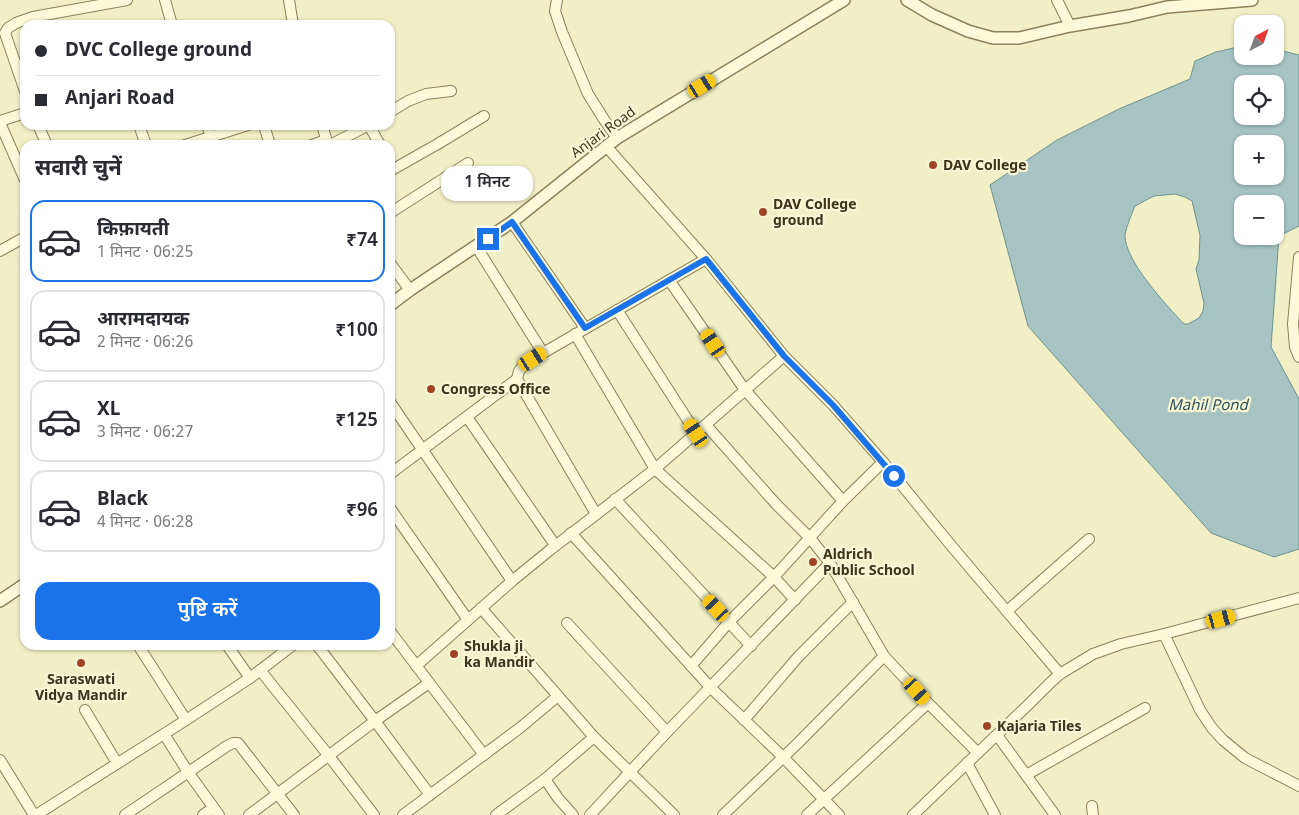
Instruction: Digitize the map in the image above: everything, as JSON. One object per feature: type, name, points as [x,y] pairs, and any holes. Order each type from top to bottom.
[{"type":"street","points":[[24,20],[127,0]]},
{"type":"street","points":[[165,0],[171,20]]},
{"type":"street","points":[[289,0],[292,20]]},
{"type":"street","points":[[557,0],[555,11],[588,94],[617,138]]},
{"type":"street","name":"Anjari Road","points":[[395,301],[512,222],[617,138],[844,0]]},
{"type":"street","points":[[907,0],[932,15],[968,31],[993,38],[1019,38],[1070,26],[1129,16],[1164,4],[1252,0]]},
{"type":"street","points":[[1057,0],[1070,26]]},
{"type":"street","points":[[20,22],[8,28],[5,33],[20,77]]},
{"type":"street","points":[[395,109],[408,101],[426,94],[451,91]]},
{"type":"street","points":[[20,115],[0,122],[20,168]]},
{"type":"street","points":[[395,166],[436,146],[484,116]]},
{"type":"street","points":[[214,140],[237,130]]},
{"type":"street","points":[[335,140],[358,130]]},
{"type":"street","points":[[606,146],[706,259],[784,356],[833,405],[883,462],[1060,674]]},
{"type":"street","points":[[395,210],[468,164]]},
{"type":"street","points":[[512,222],[585,328]]},
{"type":"street","points":[[0,251],[20,241]]},
{"type":"street","points":[[476,246],[542,353]]},
{"type":"street","points":[[1299,257],[1293,324],[1295,347],[1299,358]]},
{"type":"street","points":[[395,470],[517,379],[519,371],[524,365],[574,334],[706,259]]},
{"type":"street","points":[[395,270],[410,290]]},
{"type":"street","points":[[670,280],[745,390],[843,501]]},
{"type":"street","points":[[617,310],[696,433]]},
{"type":"street","points":[[574,334],[655,469],[774,577],[795,600]]},
{"type":"street","points":[[416,666],[512,581],[655,469],[784,356]]},
{"type":"street","points":[[517,379],[596,514]]},
{"type":"street","points":[[395,409],[512,581]]},
{"type":"street","points":[[467,417],[556,546]]},
{"type":"street","points":[[706,425],[776,504],[810,538],[830,563],[884,656],[978,753]]},
{"type":"street","points":[[690,666],[843,501],[883,462]]},
{"type":"street","points":[[615,499],[751,646]]},
{"type":"street","points":[[395,515],[468,620]]},
{"type":"street","points":[[571,533],[690,666],[839,815]]},
{"type":"street","points":[[1006,611],[1089,539]]},
{"type":"street","points":[[590,815],[830,563]]},
{"type":"street","points":[[0,602],[20,588]]},
{"type":"street","points":[[913,815],[1060,674],[1093,654],[1121,644],[1299,598]]},
{"type":"street","points":[[744,720],[798,658],[853,602]]},
{"type":"street","points":[[481,608],[594,737],[674,815]]},
{"type":"street","points":[[567,623],[667,732]]},
{"type":"street","points":[[1164,634],[1200,710],[1212,728],[1245,758],[1299,786]]},
{"type":"street","points":[[395,638],[484,755]]},
{"type":"street","points":[[141,650],[186,720]]},
{"type":"street","points":[[230,650],[250,678]]},
{"type":"street","points":[[0,760],[35,815],[250,678],[286,650]]},
{"type":"street","points":[[321,650],[430,795]]},
{"type":"street","points":[[723,815],[884,656]]},
{"type":"street","points":[[260,670],[374,815]]},
{"type":"street","points":[[249,815],[429,682]]},
{"type":"street","points":[[403,815],[521,727],[558,696]]},
{"type":"street","points":[[807,815],[928,703]]},
{"type":"street","points":[[1026,775],[1145,708]]},
{"type":"street","points":[[85,710],[118,763]]},
{"type":"street","points":[[164,734],[216,812],[203,815]]},
{"type":"street","points":[[997,735],[1055,815]]},
{"type":"street","points":[[496,815],[545,779],[594,737]]},
{"type":"street","points":[[130,814],[227,746],[238,743],[294,815]]},
{"type":"street","points":[[967,764],[995,815]]},
{"type":"street","points":[[545,779],[573,815]]},
{"type":"water","name":"Mahil Pond","points":[[1234,48],[1234,65],[1284,65],[1284,51],[1299,55],[1299,226],[1284,234],[1284,195],[1234,195],[1234,245],[1278,245],[1271,347],[1299,399],[1299,549],[1274,557],[1211,533],[1028,326],[990,185],[1057,140],[1119,109],[1190,79],[1195,61],[1216,52]],"holes":[[[1175,194],[1192,201],[1200,235],[1199,260],[1196,269],[1204,303],[1203,311],[1199,318],[1188,324],[1184,324],[1148,282],[1131,257],[1125,235],[1135,206],[1154,196]]]},
{"type":"place","name":"DAV College","points":[[933,165]]},
{"type":"place","name":"DAV College ground","points":[[763,212]]},
{"type":"place","name":"Congress Office","points":[[431,389]]},
{"type":"place","name":"Aldrich Public School","points":[[813,562]]},
{"type":"place","name":"Shukla ji ka Mandir","points":[[454,654]]},
{"type":"place","name":"Saraswati Vidya Mandir","points":[[81,663]]},
{"type":"place","name":"Kajaria Tiles","points":[[987,726]]},
{"type":"route","points":[[488,239],[512,222],[585,328],[706,259],[784,356],[833,405],[894,476]]}]
